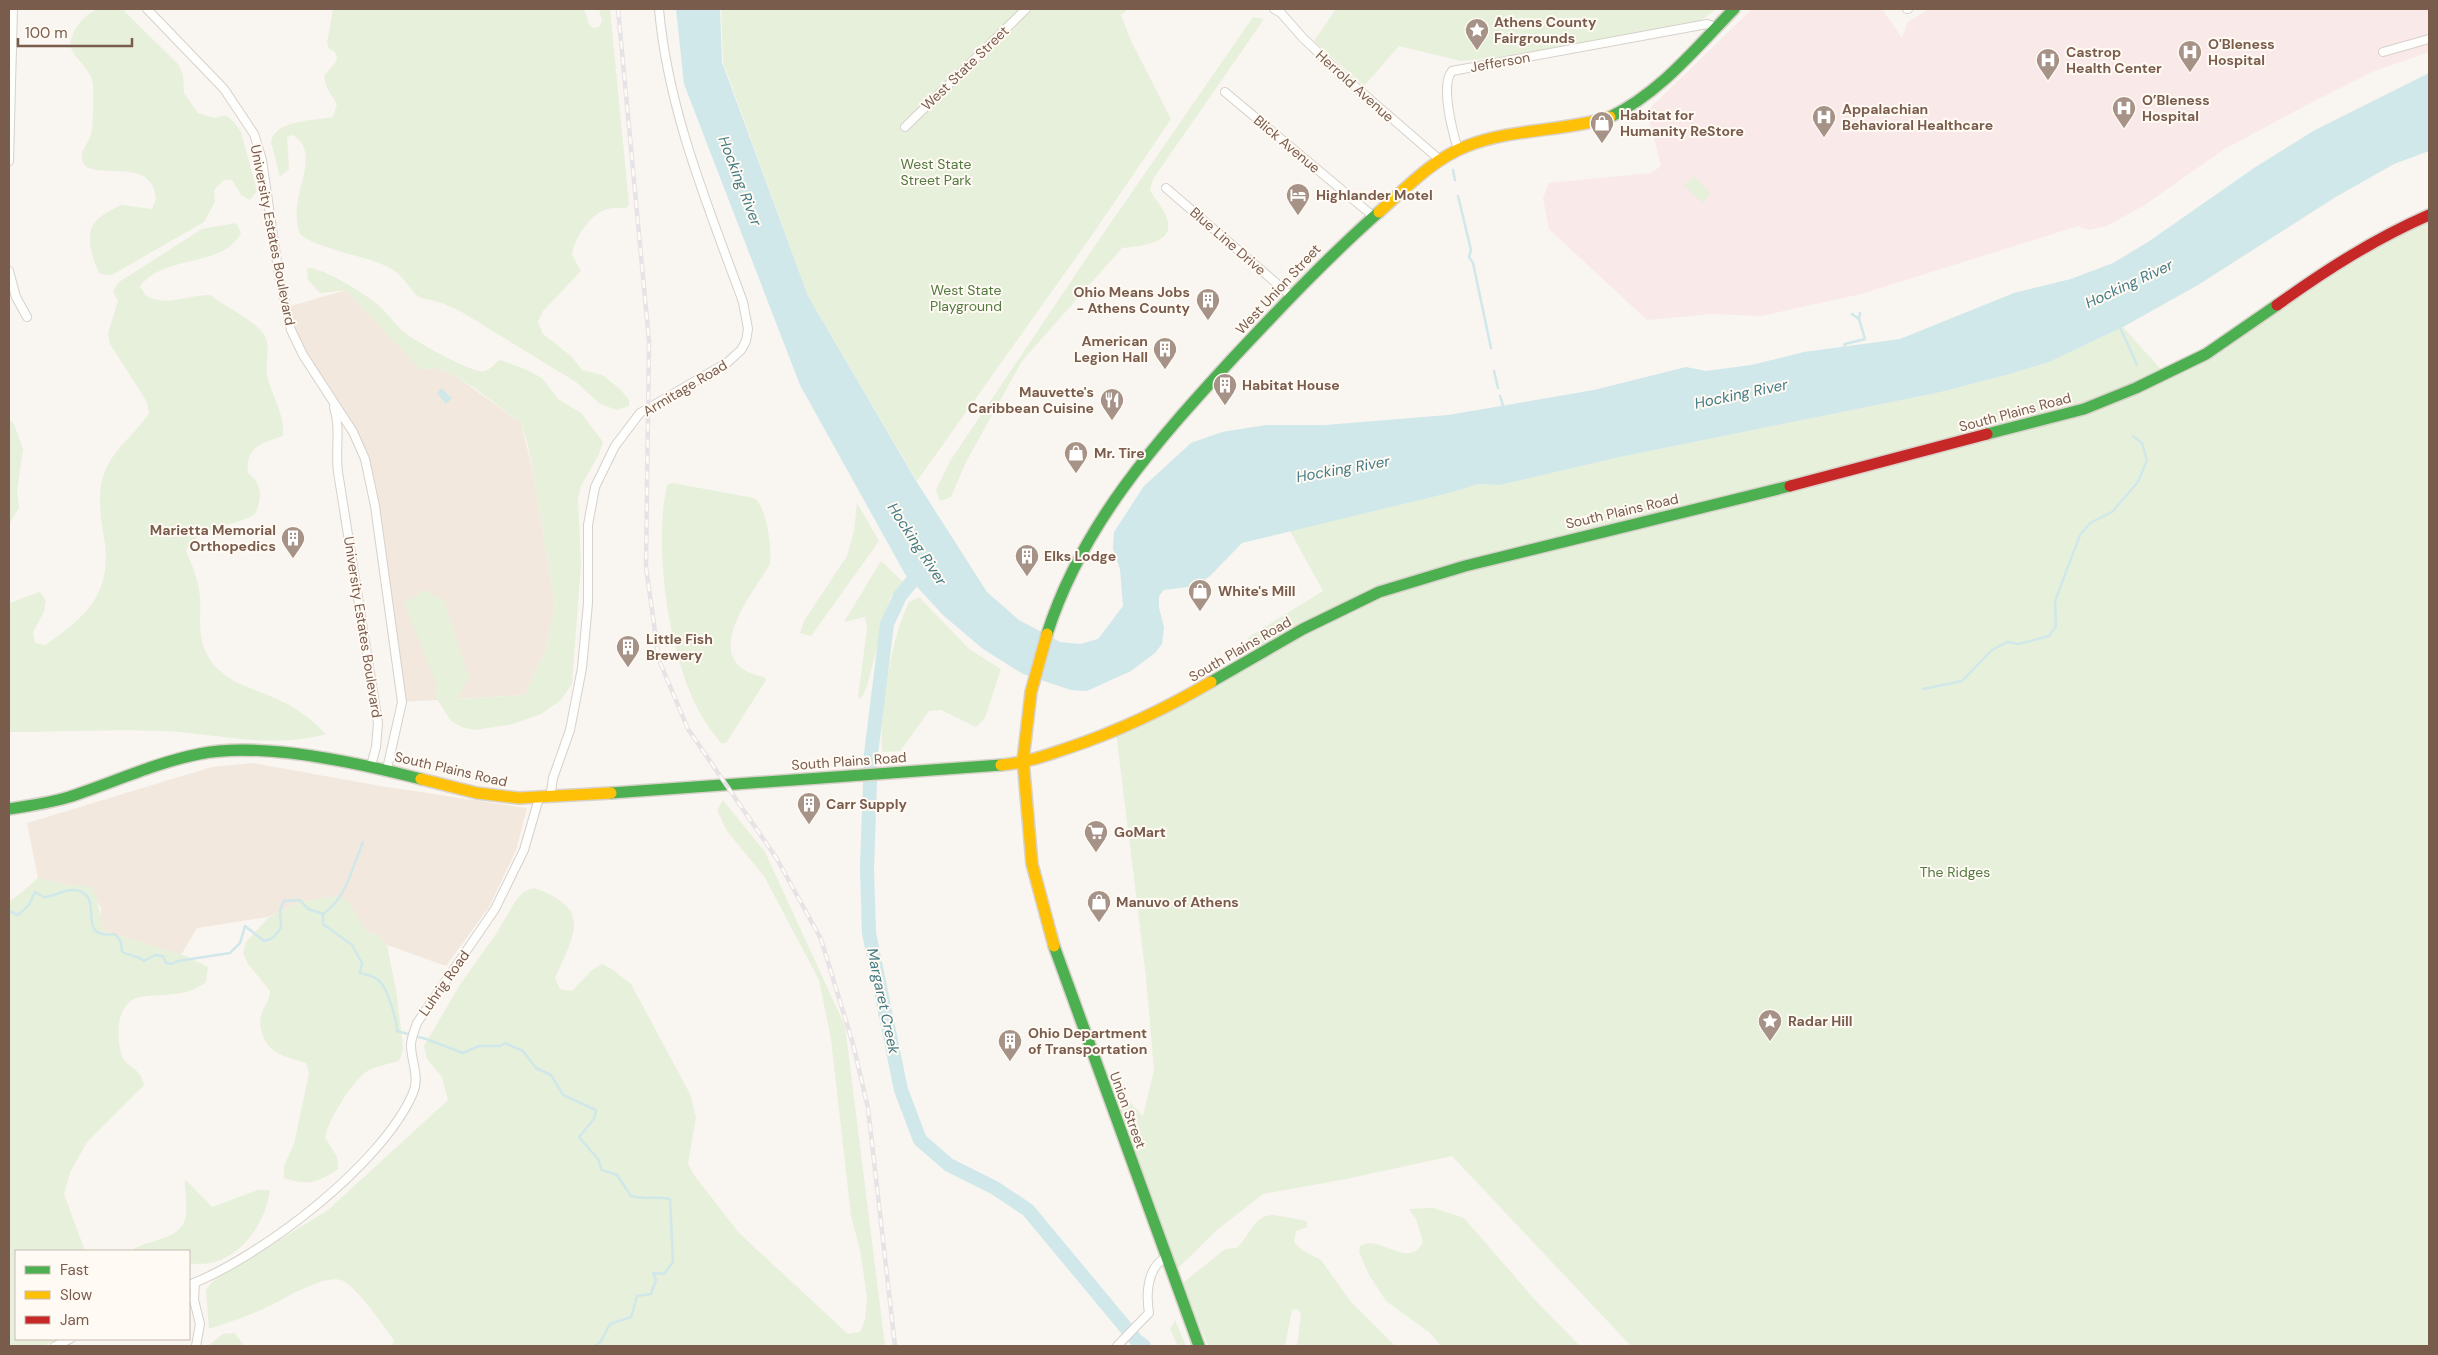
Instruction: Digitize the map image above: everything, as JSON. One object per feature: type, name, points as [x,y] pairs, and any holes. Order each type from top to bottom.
[{"type":"main road","name":"West Union Street","points":[[1022,762],[1028,711],[1038,662],[1070,573],[1090,536],[1126,481],[1290,295],[1329,255],[1440,160],[1458,150],[1493,138],[1587,123],[1623,111],[1640,100],[1734,9]]},
{"type":"main road","name":"South Plains Road","points":[[9,809],[59,799],[168,762],[213,752],[268,752],[371,766],[477,793],[503,797],[544,798],[1022,762],[1105,736],[1140,722],[1265,650],[1355,602],[1415,580],[2084,410],[2136,388],[2206,354],[2344,258],[2394,230],[2429,215]]},
{"type":"main road","name":"Union Street","points":[[1022,762],[1033,870],[1050,934],[1165,1258],[1199,1346]]},
{"type":"street","points":[[9,161],[13,9]]},
{"type":"street","name":"University Estates Boulevard","points":[[147,9],[224,89],[254,134],[264,170],[287,318],[303,354],[333,400],[363,452],[375,506],[402,702],[387,769]]},
{"type":"street","name":"Armitage Road","points":[[544,798],[570,730],[582,668],[588,603],[588,525],[593,494],[601,472],[615,446],[640,413],[728,362],[745,344],[748,329],[742,302],[674,103],[664,54],[659,9]]},
{"type":"street","name":"West State Street","points":[[905,127],[1026,9]]},
{"type":"street","name":"Herrold Avenue","points":[[1274,9],[1281,13],[1302,38],[1343,76],[1440,160]]},
{"type":"street","name":"Jefferson","points":[[1458,150],[1449,112],[1448,80],[1452,71],[1707,24],[1716,27]]},
{"type":"street","points":[[2383,52],[2429,39]]},
{"type":"street","name":"Blick Avenue","points":[[1225,92],[1373,216]]},
{"type":"street","name":"Blue Line Drive","points":[[1166,188],[1290,295]]},
{"type":"street","points":[[9,271],[12,286],[27,317]]},
{"type":"street","name":"University Estates Boulevard","points":[[333,400],[339,429],[336,458],[378,724],[376,747],[371,766]]},
{"type":"street","name":"Luhrig Road","points":[[192,1284],[230,1265],[295,1221],[339,1187],[372,1154],[405,1109],[414,1091],[416,1081],[411,1044],[415,1030],[430,1001],[495,909],[524,850],[544,798]]},
{"type":"street","points":[[1117,1346],[1149,1313],[1147,1304],[1151,1272],[1156,1263],[1165,1258]]},
{"type":"street","points":[[192,1284],[200,1324],[196,1346]]},
{"type":"street","points":[[55,1346],[68,1340]]},
{"type":"shaded area","points":[[1752,9],[1882,9],[1902,38],[1908,22],[1929,9],[2429,9],[2429,52],[2372,72],[2223,150],[2146,204],[2107,226],[2088,230],[2078,226],[1861,294],[1761,316],[1711,314],[1647,320],[1549,229],[1543,198],[1549,183],[1651,173],[1661,166],[1647,111]]},
{"type":"shaded area","points":[[346,290],[420,369],[437,368],[457,377],[521,423],[534,476],[555,606],[546,649],[525,695],[402,702],[365,459],[312,369],[284,308]]},
{"type":"shaded area","points":[[253,763],[380,786],[527,808],[516,850],[489,907],[446,966],[387,945],[379,936],[367,932],[338,896],[301,902],[268,917],[197,928],[181,955],[104,931],[100,919],[101,908],[91,887],[67,885],[38,878],[27,823],[212,767]]},
{"type":"green space","points":[[98,9],[122,9],[178,64],[183,75],[184,93],[198,113],[215,118],[226,115],[234,122],[241,132],[257,191],[250,200],[241,195],[232,180],[224,181],[214,191],[215,202],[204,222],[111,275],[100,274],[94,261],[90,246],[93,224],[103,215],[121,205],[152,209],[156,199],[153,186],[145,177],[124,171],[91,169],[82,160],[82,153],[92,132],[93,85],[90,74],[70,46],[73,34],[79,24]]},
{"type":"green space","points":[[333,9],[584,9],[589,24],[593,28],[599,27],[602,21],[599,9],[610,9],[629,204],[626,208],[605,210],[597,214],[587,224],[576,242],[572,255],[581,271],[543,311],[538,322],[543,334],[571,356],[582,370],[602,375],[620,389],[629,400],[629,406],[617,410],[600,404],[576,382],[460,311],[442,303],[419,297],[399,274],[388,267],[318,244],[300,234],[297,224],[297,209],[305,168],[306,158],[304,149],[300,141],[293,135],[287,137],[289,169],[280,177],[271,142],[274,134],[288,125],[333,117],[337,104],[327,88],[324,76],[336,62],[337,56],[334,51],[329,49],[327,43]]},
{"type":"green space","name":"West State Street Park","points":[[721,9],[1128,9],[1121,15],[1131,41],[1171,119],[1092,235],[917,481],[808,296],[723,62]]},
{"type":"green space","name":"Athens County Fairgrounds","points":[[1336,9],[1716,9],[1699,22],[1506,57],[1461,61],[1399,46],[1364,86],[1314,41]]},
{"type":"green space","points":[[1253,17],[1264,19],[1153,179],[1150,190],[1168,221],[1168,230],[1158,241],[1122,248],[1022,361],[966,462],[951,497],[940,501],[936,490],[950,461],[1092,250]]},
{"type":"green space","points":[[1694,176],[1711,194],[1702,203],[1684,185]]},
{"type":"green space","name":"The Ridges","points":[[2429,215],[2429,1346],[1631,1346],[1452,1156],[1346,1179],[1263,1194],[1217,1230],[1172,1274],[1123,1140],[1134,1135],[1119,1110],[1127,1099],[1143,1116],[1154,1070],[1146,977],[1116,732],[1257,654],[1247,638],[1323,591],[1290,531],[1453,492],[1478,484],[1500,485],[1620,457],[1941,392],[2049,362],[2123,327],[2165,374],[2303,285]]},
{"type":"green space","points":[[236,223],[241,233],[232,244],[221,252],[164,269],[151,276],[140,286],[146,296],[154,299],[170,301],[210,295],[258,328],[266,338],[268,348],[267,374],[282,420],[283,436],[256,447],[249,457],[248,473],[256,482],[260,492],[255,514],[209,530],[193,541],[186,551],[198,586],[201,636],[204,648],[210,659],[217,668],[234,681],[291,706],[309,718],[326,734],[286,740],[266,740],[164,731],[9,732],[9,603],[40,592],[46,601],[44,612],[33,632],[35,643],[45,645],[61,634],[86,611],[102,585],[105,569],[106,552],[100,501],[102,479],[114,455],[149,413],[147,402],[110,344],[108,333],[118,301],[113,291],[119,282],[202,229]]},
{"type":"green space","points":[[307,268],[324,272],[353,288],[377,304],[400,329],[457,363],[479,371],[485,371],[500,360],[542,378],[558,399],[581,413],[603,442],[599,454],[581,486],[578,498],[581,564],[572,684],[561,700],[541,714],[513,724],[475,730],[462,727],[451,721],[435,696],[436,682],[404,602],[426,590],[444,601],[469,678],[457,699],[525,695],[546,649],[555,606],[534,476],[521,423],[457,377],[437,368],[420,369],[346,290],[320,293],[308,280]]},
{"type":"green space","points":[[9,419],[14,424],[23,449],[17,491],[19,507],[9,525]]},
{"type":"green space","points":[[672,483],[754,498],[759,503],[768,528],[770,564],[742,610],[734,627],[731,644],[733,658],[744,669],[764,677],[766,680],[726,743],[721,743],[709,728],[691,695],[673,637],[663,572],[662,541],[663,511],[667,485]]},
{"type":"green space","points":[[857,503],[879,541],[811,636],[800,633],[804,621],[847,556],[854,531]]},
{"type":"green space","points":[[881,561],[905,584],[890,597],[867,686],[861,699],[858,697],[867,629],[865,617],[844,622]]},
{"type":"green space","points":[[919,597],[969,649],[1001,669],[985,718],[976,727],[941,710],[929,711],[900,751],[882,752],[884,696],[892,655],[909,602]]},
{"type":"green space","points":[[723,800],[765,852],[845,1026],[885,1346],[392,1346],[394,1340],[362,1298],[347,1283],[333,1279],[313,1285],[256,1312],[209,1329],[206,1290],[214,1280],[328,1210],[448,1100],[442,1077],[427,1059],[424,1046],[461,983],[496,934],[515,902],[523,892],[534,888],[553,896],[565,905],[572,914],[574,924],[573,936],[555,978],[560,989],[572,991],[592,970],[602,964],[631,984],[690,1094],[696,1117],[688,1164],[694,1175],[739,1233],[848,1334],[860,1332],[865,1320],[867,1296],[860,1250],[851,1216],[831,1039],[819,980],[764,876],[727,831],[717,810]]},
{"type":"green space","points":[[38,878],[67,885],[91,886],[98,903],[104,931],[186,956],[208,967],[206,982],[191,991],[140,997],[132,1000],[122,1013],[118,1031],[122,1056],[141,1076],[144,1085],[87,1142],[70,1172],[64,1194],[85,1250],[15,1250],[15,1340],[55,1340],[44,1346],[9,1346],[9,901]]},
{"type":"green space","points":[[338,896],[348,902],[367,932],[379,936],[387,945],[396,990],[403,1050],[399,1061],[373,1068],[360,1077],[336,1111],[325,1137],[337,1157],[338,1169],[313,1182],[300,1182],[284,1178],[284,1166],[294,1144],[309,1073],[306,1063],[279,1054],[265,1040],[260,1020],[269,999],[270,991],[248,964],[243,953],[246,942],[269,917],[301,902]]},
{"type":"green space","points":[[185,1179],[212,1207],[258,1190],[270,1190],[267,1205],[254,1232],[232,1254],[219,1260],[205,1264],[190,1263],[190,1250],[133,1250],[179,1230],[184,1223],[186,1215]]},
{"type":"green space","points":[[1433,1208],[1464,1218],[1535,1300],[1580,1346],[1441,1346],[1429,1332],[1386,1301],[1369,1275],[1359,1252],[1360,1246],[1368,1243],[1376,1244],[1402,1253],[1410,1253],[1417,1250],[1423,1242],[1416,1219],[1409,1209]]},
{"type":"green space","points":[[1274,1215],[1307,1221],[1307,1227],[1296,1231],[1294,1242],[1302,1250],[1321,1260],[1351,1302],[1395,1346],[1297,1346],[1301,1314],[1298,1309],[1292,1310],[1285,1346],[1208,1346],[1183,1283],[1225,1249],[1237,1248],[1261,1218]]},
{"type":"green space","points":[[1175,1320],[1186,1346],[1178,1346],[1170,1329]]},
{"type":"green space","points":[[235,1333],[244,1346],[208,1346],[223,1334]]},
{"type":"water","name":"Hocking River","points":[[676,9],[720,9],[722,62],[808,296],[918,484],[987,592],[1019,620],[1060,642],[1080,644],[1098,639],[1123,606],[1120,569],[1113,549],[1114,532],[1144,486],[1191,443],[1222,432],[1266,425],[1325,425],[1448,415],[1594,390],[1686,367],[1706,371],[1751,365],[1804,352],[1900,339],[2014,293],[2071,279],[2113,263],[2148,242],[2254,168],[2315,130],[2429,73],[2429,151],[2394,164],[2334,198],[2198,285],[2123,327],[2049,362],[1941,392],[1620,457],[1500,485],[1478,484],[1453,492],[1242,543],[1210,576],[1195,586],[1164,590],[1159,596],[1159,608],[1164,627],[1162,644],[1155,653],[1131,671],[1087,691],[1071,690],[1023,674],[983,649],[944,616],[905,574],[800,385],[684,84]]},
{"type":"water","points":[[441,388],[452,398],[446,404],[437,393]]},
{"type":"waterway","points":[[1453,170],[1455,180]]},
{"type":"waterway","points":[[1458,196],[1471,250],[1469,257],[1473,263],[1491,348]]},
{"type":"waterway","points":[[1844,349],[1845,344],[1865,339],[1859,319],[1860,313]]},
{"type":"waterway","points":[[1852,314],[1859,319]]},
{"type":"waterway","points":[[2119,325],[2137,365]]},
{"type":"waterway","points":[[1494,371],[1498,388]]},
{"type":"waterway","points":[[1500,396],[1504,409]]},
{"type":"waterway","points":[[1923,689],[1962,681],[1992,650],[2007,642],[2019,644],[2049,636],[2056,626],[2055,601],[2080,535],[2090,523],[2112,512],[2138,482],[2147,460],[2142,443],[2133,436]]},
{"type":"waterway","name":"Margaret Creek","points":[[923,568],[900,596],[887,624],[871,754],[867,868],[869,933],[901,1090],[920,1140],[949,1165],[995,1188],[1028,1210],[1136,1340],[1144,1346]]},
{"type":"waterway","points":[[323,914],[338,900],[363,842]]},
{"type":"waterway","points":[[9,911],[18,915],[29,905],[35,892],[44,897],[75,890],[84,894],[89,900],[92,924],[95,930],[102,934],[115,934],[121,942],[122,952],[144,961],[155,955],[163,956],[166,963],[172,964],[178,961],[230,953],[240,943],[245,926],[264,941],[273,938],[281,928],[280,910],[284,901],[300,900],[308,909],[323,914],[323,924],[352,945],[362,963],[360,973],[374,977],[384,987],[392,1006],[397,1031],[426,1039],[463,1053],[479,1046],[500,1046],[505,1043],[523,1051],[536,1068],[551,1075],[563,1095],[596,1110],[594,1119],[579,1137],[598,1159],[602,1170],[617,1175],[631,1196],[670,1199],[673,1262],[664,1274],[653,1273],[656,1280],[651,1294],[637,1296],[631,1317],[610,1324],[601,1341],[595,1346]]},
{"type":"railway","points":[[618,9],[649,341],[646,567],[659,660],[688,729],[777,859],[821,939],[853,1044],[868,1108],[895,1346]]},
{"type":"traffic: fast","points":[[1610,117],[1628,107],[1661,83],[1734,9]]},
{"type":"traffic: fast","points":[[1047,634],[1062,594],[1080,556],[1101,520],[1150,453],[1177,420],[1269,320],[1379,212]]},
{"type":"traffic: fast","points":[[1987,434],[2084,409],[2136,388],[2206,354],[2277,305]]},
{"type":"traffic: fast","points":[[1211,682],[1303,629],[1379,592],[1465,566],[1790,486]]},
{"type":"traffic: fast","points":[[9,809],[62,799],[182,758],[224,751],[252,750],[310,756],[421,779]]},
{"type":"traffic: fast","points":[[611,793],[1001,765]]},
{"type":"traffic: fast","points":[[1054,946],[1199,1346]]},
{"type":"traffic: slow","points":[[1379,212],[1431,166],[1467,146],[1502,136],[1592,122],[1610,117]]},
{"type":"traffic: slow","points":[[1047,634],[1031,692],[1023,760],[1032,864],[1054,946]]},
{"type":"traffic: slow","points":[[1001,765],[1018,763],[1043,756],[1124,727],[1211,682]]},
{"type":"traffic: slow","points":[[421,779],[477,793],[519,798],[611,793]]},
{"type":"traffic: jam","points":[[2277,305],[2351,256],[2389,234],[2429,215]]},
{"type":"traffic: jam","points":[[1790,486],[1987,434]]},
{"type":"place","name":"Athens County Fairgrounds","points":[[1477,51]]},
{"type":"place","name":"O'Bleness Hospital","points":[[2190,73]]},
{"type":"place","name":"Castrop Health Center","points":[[2048,81]]},
{"type":"place","name":"O’Bleness Hospital","points":[[2124,129]]},
{"type":"place","name":"Appalachian Behavioral Healthcare","points":[[1824,138]]},
{"type":"place","name":"Habitat for Humanity ReStore","points":[[1602,144]]},
{"type":"place","name":"Highlander Motel","points":[[1298,216]]},
{"type":"place","name":"Ohio Means Jobs - Athens County","points":[[1208,321]]},
{"type":"place","name":"American Legion Hall","points":[[1165,370]]},
{"type":"place","name":"Habitat House","points":[[1225,406]]},
{"type":"place","name":"Mauvette's Caribbean Cuisine","points":[[1112,421]]},
{"type":"place","name":"Mr. Tire","points":[[1076,474]]},
{"type":"place","name":"Marietta Memorial Orthopedics","points":[[293,559]]},
{"type":"place","name":"Elks Lodge","points":[[1027,577]]},
{"type":"place","name":"White's Mill","points":[[1200,612]]},
{"type":"place","name":"Little Fish Brewery","points":[[628,668]]},
{"type":"place","name":"Carr Supply","points":[[809,825]]},
{"type":"place","name":"GoMart","points":[[1096,853]]},
{"type":"place","name":"Manuvo of Athens","points":[[1099,923]]},
{"type":"place","name":"Radar Hill","points":[[1770,1042]]},
{"type":"place","name":"Ohio Department of Transportation","points":[[1010,1062]]},
{"type":"park label","name":"West State Playground","points":[[966,298]]}]
